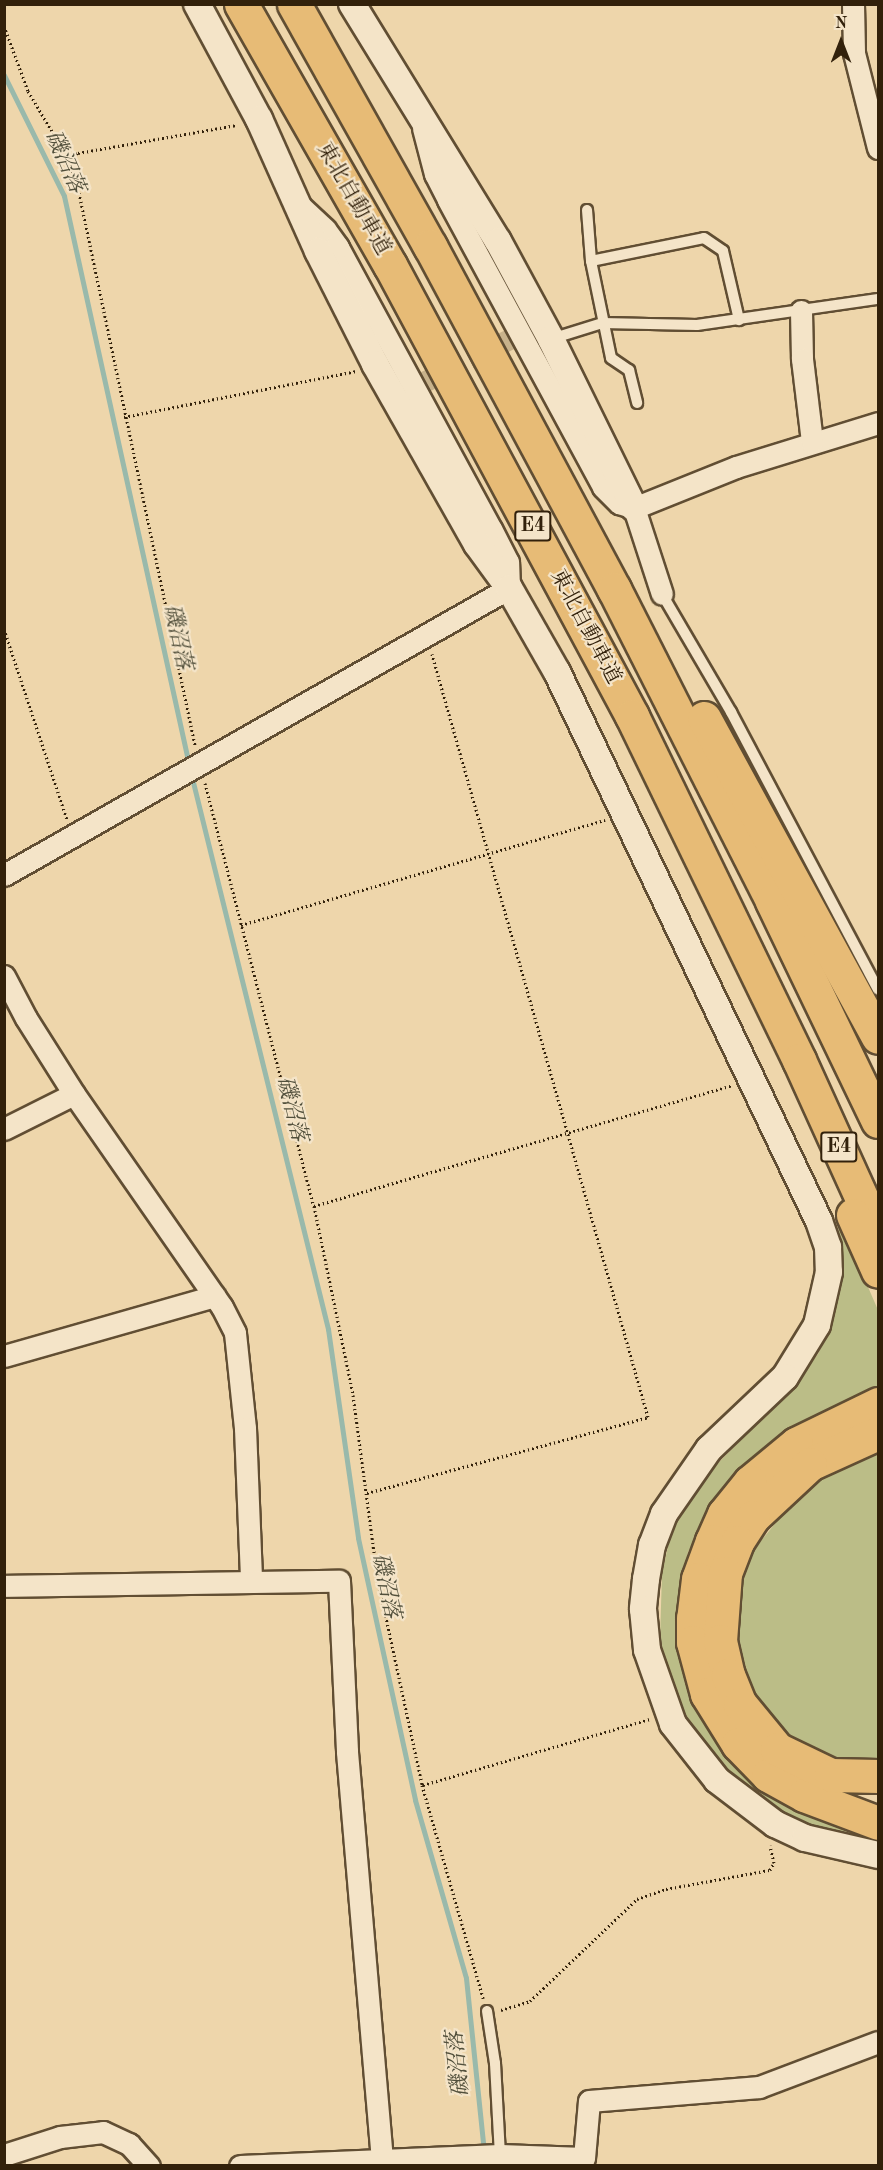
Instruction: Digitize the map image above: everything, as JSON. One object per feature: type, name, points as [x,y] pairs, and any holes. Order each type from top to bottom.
[{"type":"highway","name":"東北自動車道","points":[[241,4],[527,516],[632,716],[800,1060],[879,1234]]},
{"type":"highway","name":"東北自動車道","points":[[294,4],[614,589],[772,901],[879,1121]]},
{"type":"highway","points":[[614,589],[708,725],[879,1037]]},
{"type":"highway","points":[[800,1060],[828,1161],[879,1271]]},
{"type":"highway","points":[[879,1404],[803,1454],[750,1482],[724,1514],[698,1579],[693,1642],[700,1672],[718,1714],[738,1744],[768,1775],[831,1807],[879,1823]]},
{"type":"highway","points":[[879,1433],[803,1454],[737,1542],[725,1573],[720,1641],[728,1675],[740,1704],[777,1749],[831,1775],[879,1776]]},
{"type":"street","points":[[196,4],[259,119],[297,204],[375,364],[477,544],[509,588],[556,672],[753,1079],[819,1221],[828,1247],[829,1272],[817,1325],[803,1353],[765,1399],[709,1449],[691,1470],[664,1514],[652,1545],[643,1609],[647,1650],[668,1711],[694,1754],[717,1780],[775,1824],[805,1838],[879,1855]]},
{"type":"street","points":[[352,4],[422,122],[486,220],[552,339],[634,508],[662,594]]},
{"type":"street","points":[[853,4],[854,53],[879,148]]},
{"type":"street","points":[[422,122],[435,174],[603,487],[618,503],[634,508],[812,442],[879,423]]},
{"type":"street","points":[[297,204],[325,229],[338,247],[508,562],[509,588]]},
{"type":"street","points":[[801,311],[802,359],[812,442]]},
{"type":"street","points":[[4,875],[193,771],[509,588]]},
{"type":"street","points":[[4,976],[26,1018],[74,1094],[215,1296],[235,1333],[245,1428],[251,1580]]},
{"type":"street","points":[[4,1129],[74,1094]]},
{"type":"street","points":[[4,1356],[215,1296]]},
{"type":"street","points":[[4,1586],[251,1580],[339,1581],[347,1752],[382,2160]]},
{"type":"street","points":[[240,2166],[382,2160],[584,2158],[589,2101],[759,2087],[879,2042]]},
{"type":"street","points":[[4,2155],[60,2137],[103,2132],[129,2144],[149,2166]]},
{"type":"lane","points":[[587,210],[591,261],[611,358],[629,370],[637,403]]},
{"type":"lane","points":[[591,261],[704,238],[723,251],[740,320]]},
{"type":"lane","points":[[552,339],[602,323],[697,325],[879,299]]},
{"type":"lane","points":[[662,594],[731,712],[879,990]]},
{"type":"lane","points":[[487,2011],[495,2063],[491,2158]]},
{"type":"path","points":[[4,26],[28,91],[68,158],[124,417],[193,771],[241,925],[314,1206],[353,1395],[377,1576],[423,1785],[487,2011],[517,2008],[530,2001],[637,1899],[666,1889],[770,1869],[774,1863],[769,1837],[775,1824]]},
{"type":"path","points":[[68,158],[78,153],[259,119]]},
{"type":"path","points":[[124,417],[363,370],[375,364]]},
{"type":"path","points":[[4,629],[73,837]]},
{"type":"path","points":[[367,1493],[648,1417],[426,635]]},
{"type":"path","points":[[241,925],[622,812]]},
{"type":"path","points":[[314,1206],[569,1135],[753,1079]]},
{"type":"path","points":[[423,1785],[668,1711]]},
{"type":"green space","points":[[835,1211],[878,1310],[878,1766],[836,1764],[793,1743],[753,1697],[733,1644],[739,1573],[745,1572],[750,1554],[793,1502],[815,1481],[833,1472],[805,1421],[765,1448],[726,1483],[688,1552],[679,1604],[698,1704],[713,1736],[737,1763],[878,1834],[878,1844],[820,1831],[767,1805],[719,1769],[680,1709],[666,1672],[660,1639],[662,1573],[669,1542],[681,1513],[705,1476],[789,1392],[818,1354],[834,1319],[842,1249]]},
{"type":"waterway","name":"磯沼落","points":[[4,75],[64,196],[189,765]]},
{"type":"waterway","name":"磯沼落","points":[[191,774],[328,1329],[358,1538],[415,1800],[466,1978],[484,2151]]},
{"type":"tunnel","points":[[414,387],[520,334]]}]
